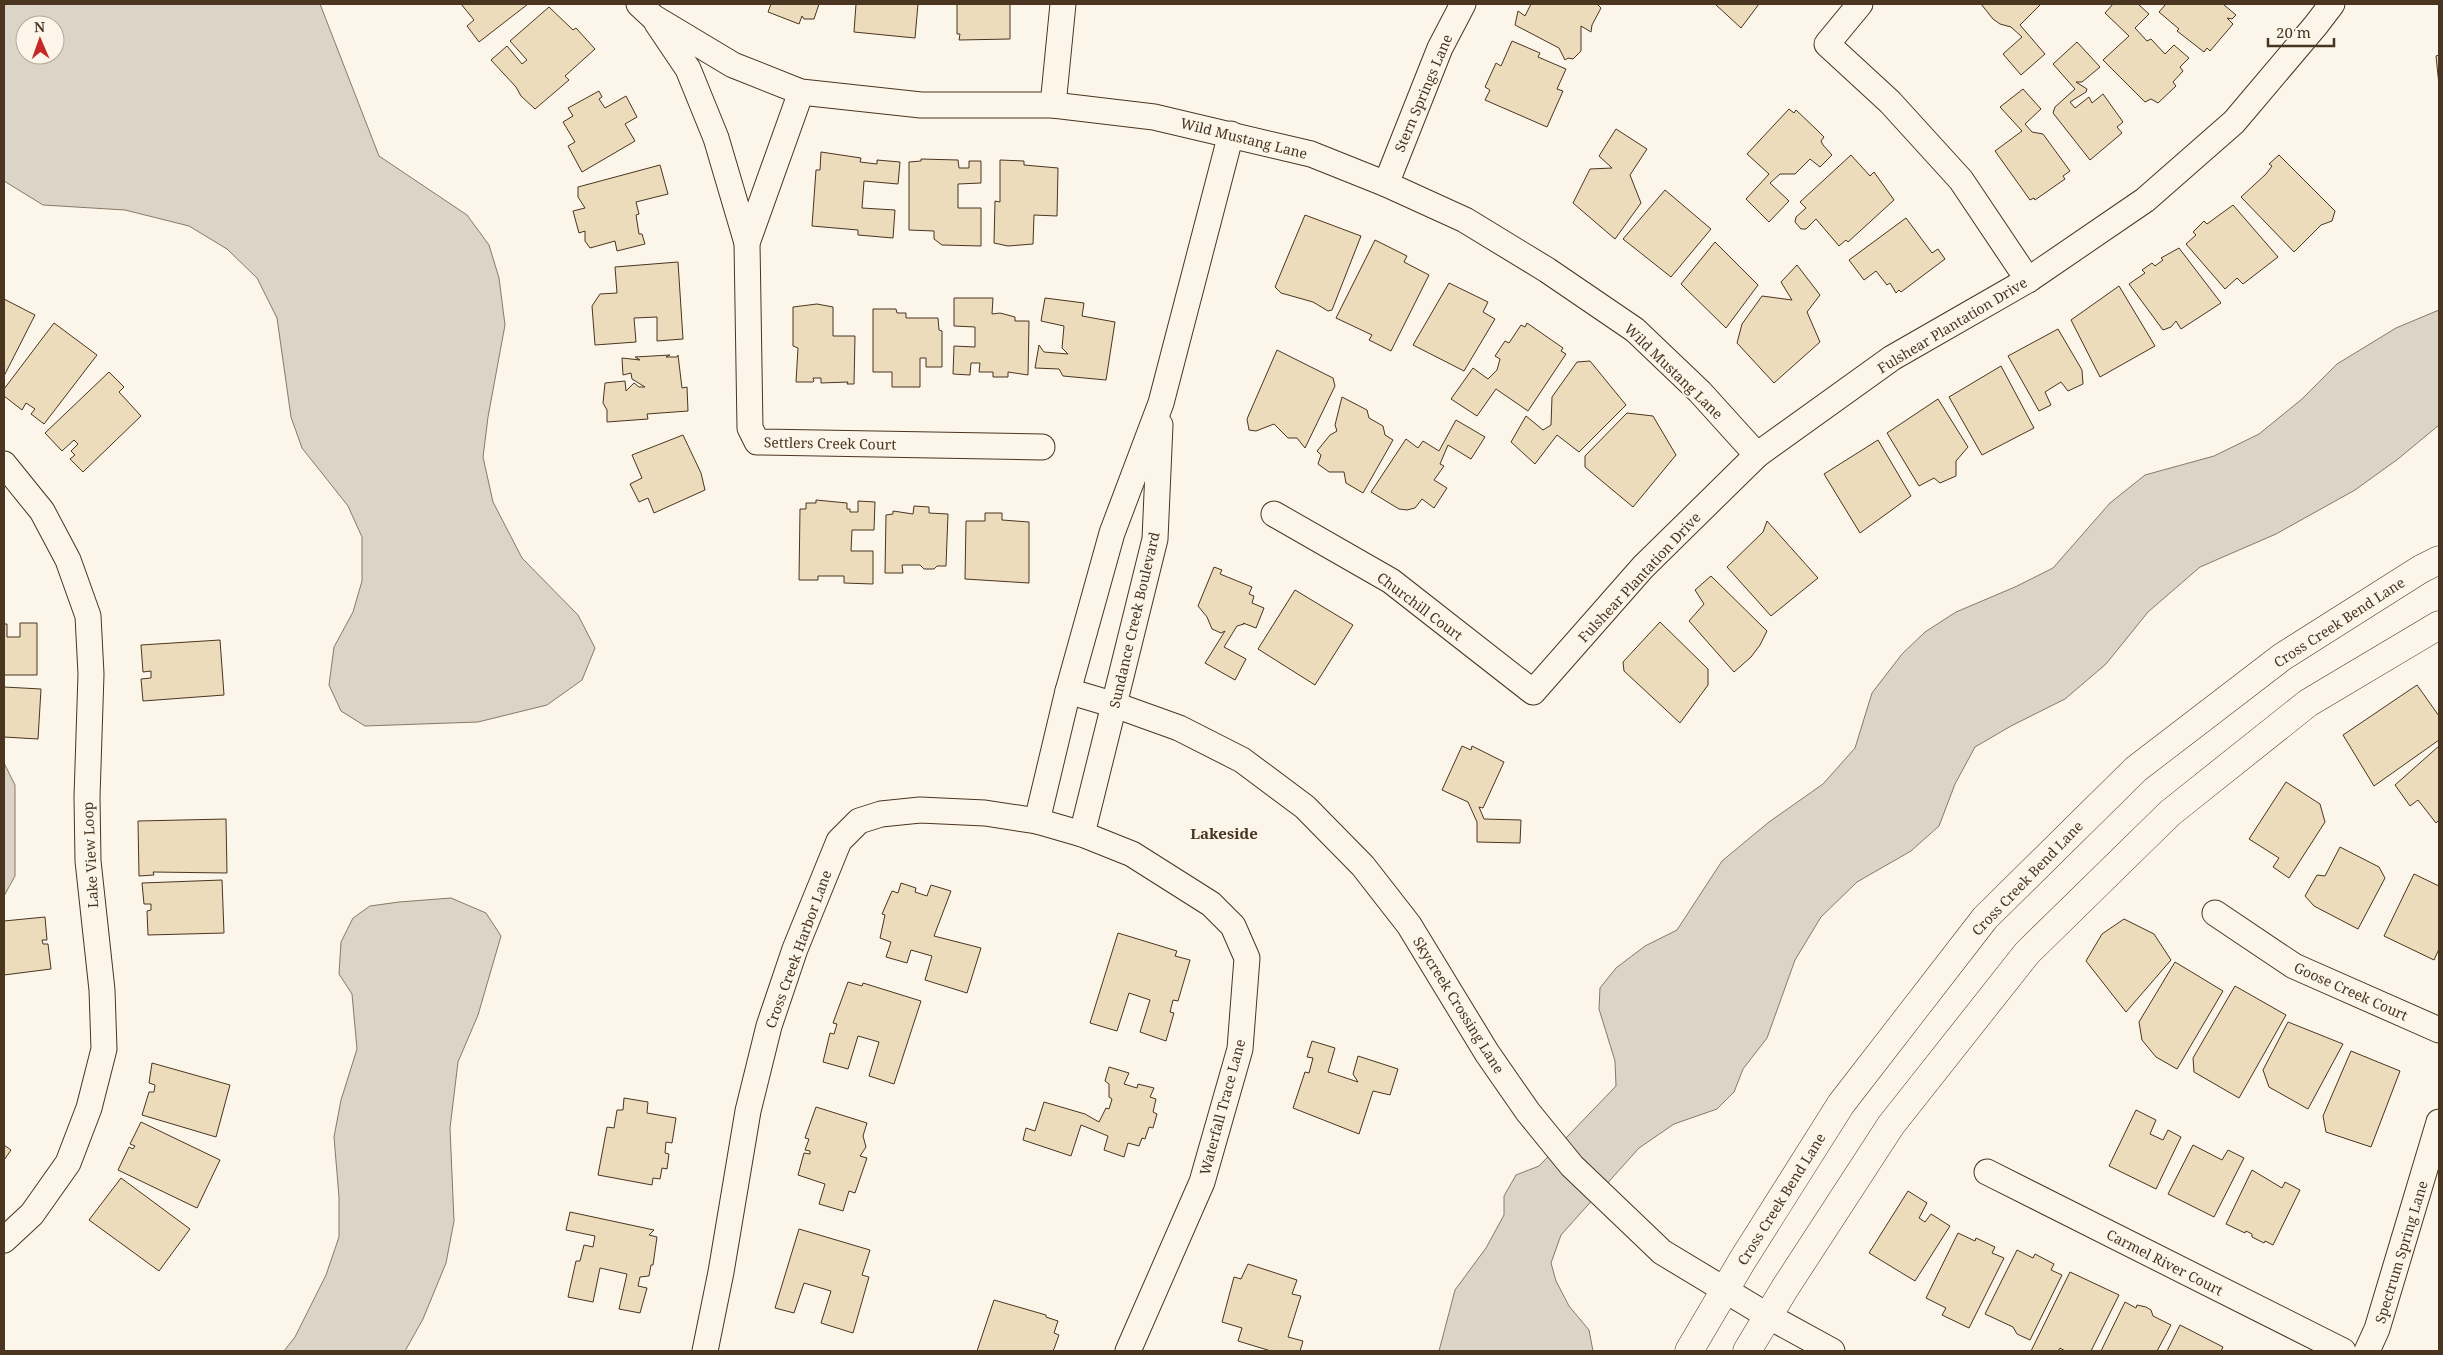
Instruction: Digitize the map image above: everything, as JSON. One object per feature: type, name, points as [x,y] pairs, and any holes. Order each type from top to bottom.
[{"type":"main road","name":"Cross Creek Bend Lane","points":[[1689,1351],[1724,1290],[1841,1104],[1985,918],[2136,769],[2282,657],[2421,569],[2439,560]]},
{"type":"main road","points":[[1747,1351],[1891,1125],[2027,953],[2170,813],[2292,715],[2308,703],[2439,625]]},
{"type":"street","points":[[1053,105],[1062,4]]},
{"type":"street","name":"Stern Springs Lane","points":[[1386,184],[1440,48],[1463,4]]},
{"type":"street","points":[[1860,4],[1827,44],[1890,102],[1961,180],[2028,280]]},
{"type":"street","name":"Fulshear Plantation Drive","points":[[1533,692],[1643,568],[1757,455],[1892,358],[2028,280],[2145,200],[2234,122],[2332,4]]},
{"type":"street","name":"Wild Mustang Lane","points":[[646,10],[733,65],[801,92],[921,105],[1053,105],[1154,117],[1311,154],[1386,184],[1465,220],[1547,270],[1635,330],[1700,392],[1757,455]]},
{"type":"street","name":"Wild Mustang Lane","points":[[646,10],[688,69],[716,138]]},
{"type":"street","name":"Settlers Creek Court","points":[[747,243],[801,92]]},
{"type":"street","name":"Sundance Creek Boulevard","points":[[1037,822],[1068,691],[1112,534],[1161,403],[1230,134]]},
{"type":"street","name":"Settlers Creek Court","points":[[716,138],[747,243],[750,428],[757,442],[1042,447]]},
{"type":"street","name":"Sundance Creek Boulevard","points":[[1082,834],[1155,538],[1161,403]]},
{"type":"street","name":"Lake View Loop","points":[[4,464],[42,511],[68,560],[88,616],[91,674],[87,797],[88,861],[102,990],[104,1049],[89,1108],[68,1163],[32,1214],[4,1240]]},
{"type":"street","name":"Churchill Court","points":[[1274,514],[1391,581],[1533,692]]},
{"type":"street","name":"Skycreek Crossing Lane","points":[[1068,691],[1115,705],[1179,728],[1242,760],[1305,807],[1362,866],[1409,925],[1487,1053],[1528,1112],[1572,1166],[1662,1252],[1768,1316],[1832,1351]]},
{"type":"street","name":"Cross Creek Harbor Lane","points":[[705,1351],[721,1272],[748,1111],[769,1026],[795,949],[839,841],[859,821],[881,814],[920,810],[985,813],[1037,822]]},
{"type":"street","name":"Waterfall Trace Lane","points":[[1037,822],[1082,834],[1132,854],[1211,904],[1233,926],[1247,958],[1240,1049],[1202,1182],[1128,1351]]},
{"type":"street","name":"Goose Creek Court","points":[[2215,913],[2294,966],[2439,1030]]},
{"type":"street","name":"Spectrum Spring Lane","points":[[2367,1351],[2377,1329],[2439,1122]]},
{"type":"street","name":"Carmel River Court","points":[[1987,1172],[2343,1351]]},
{"type":"shaded area","points":[[4,4],[320,4],[379,156],[467,215],[489,245],[499,278],[505,325],[488,417],[483,457],[493,502],[522,558],[578,615],[595,648],[582,680],[547,705],[478,722],[365,726],[341,711],[329,685],[334,647],[353,612],[362,581],[362,537],[348,506],[302,448],[291,417],[277,318],[257,278],[227,249],[189,226],[125,210],[43,205],[4,181]]},
{"type":"shaded area","points":[[2439,310],[2439,425],[2398,459],[2355,490],[2276,534],[2200,567],[2148,612],[2106,664],[2065,699],[2011,726],[1975,747],[1955,784],[1939,826],[1911,851],[1857,882],[1821,917],[1795,960],[1767,1038],[1743,1069],[1734,1092],[1717,1109],[1674,1124],[1639,1148],[1561,1235],[1551,1263],[1556,1281],[1569,1306],[1589,1330],[1593,1351],[1439,1351],[1455,1290],[1486,1248],[1504,1215],[1504,1196],[1516,1175],[1539,1166],[1616,1086],[1615,1061],[1599,1009],[1600,988],[1616,968],[1645,946],[1677,930],[1722,861],[1769,822],[1823,784],[1855,748],[1872,693],[1902,654],[1925,632],[1956,612],[2015,587],[2053,568],[2110,503],[2145,475],[2214,456],[2259,434],[2302,399],[2337,364],[2396,328]]},
{"type":"shaded area","points":[[4,763],[15,785],[15,876],[4,896]]},
{"type":"shaded area","points":[[451,898],[486,913],[501,936],[478,1015],[458,1062],[450,1128],[454,1221],[446,1263],[423,1319],[405,1351],[284,1351],[295,1337],[326,1275],[339,1237],[339,1197],[334,1137],[341,1100],[357,1049],[352,994],[339,974],[341,942],[353,918],[370,906]]},
{"type":"building","points":[[461,4],[528,4],[479,42],[467,26],[474,20]]},
{"type":"building","points":[[771,4],[819,4],[814,19],[804,19],[802,16],[799,24],[768,12]]},
{"type":"building","points":[[856,4],[918,4],[915,38],[854,32]]},
{"type":"building","points":[[957,4],[1010,4],[1010,39],[959,40],[960,34],[957,34]]},
{"type":"building","points":[[1531,4],[1597,4],[1601,8],[1592,25],[1591,32],[1581,26],[1581,51],[1573,59],[1568,58],[1565,60],[1559,48],[1515,25],[1518,11],[1525,16]]},
{"type":"building","points":[[1715,4],[1759,4],[1741,28]]},
{"type":"building","points":[[1981,4],[2041,4],[2020,25],[2045,54],[2021,75],[2003,54],[2022,37],[2011,27],[2000,24],[1993,19]]},
{"type":"building","points":[[2113,4],[2138,4],[2149,14],[2135,28],[2147,41],[2151,39],[2165,54],[2174,45],[2189,58],[2180,67],[2183,71],[2173,82],[2176,86],[2158,103],[2151,99],[2145,102],[2103,60],[2129,36],[2105,13]]},
{"type":"building","points":[[2166,4],[2223,4],[2236,15],[2232,19],[2227,18],[2233,24],[2210,51],[2207,48],[2204,52],[2177,31],[2179,29],[2159,12]]},
{"type":"building","points":[[549,7],[573,30],[576,28],[595,49],[565,76],[569,80],[535,109],[521,96],[516,87],[491,60],[507,46],[522,64],[527,60],[510,41]]},
{"type":"building","points":[[1512,41],[1540,53],[1538,57],[1566,69],[1557,89],[1563,91],[1547,127],[1485,100],[1490,90],[1485,87],[1496,63],[1501,66]]},
{"type":"building","points":[[2077,42],[2100,67],[2082,82],[2076,82],[2087,89],[2086,92],[2070,102],[2075,108],[2089,97],[2092,103],[2103,94],[2123,122],[2117,127],[2122,133],[2090,160],[2053,113],[2055,107],[2075,89],[2053,64]]},
{"type":"building","points":[[2439,55],[2439,85],[2436,56]]},
{"type":"building","points":[[2023,89],[2041,109],[2025,124],[2032,132],[2043,134],[2070,171],[2063,176],[2065,179],[2035,200],[2034,198],[2030,200],[1995,151],[2022,131],[2000,107]]},
{"type":"building","points":[[599,91],[602,97],[599,99],[605,108],[626,96],[637,117],[625,124],[635,141],[582,172],[568,146],[575,142],[563,122],[573,116],[568,108]]},
{"type":"building","points":[[1789,109],[1794,113],[1796,110],[1824,137],[1821,141],[1832,155],[1820,167],[1810,159],[1795,174],[1780,174],[1770,183],[1789,201],[1769,222],[1746,199],[1769,174],[1747,154]]},
{"type":"building","points":[[1616,129],[1647,149],[1630,175],[1641,203],[1615,239],[1573,203],[1590,169],[1612,168],[1599,156]]},
{"type":"building","points":[[821,152],[861,158],[860,162],[877,164],[877,160],[900,162],[898,184],[864,181],[862,208],[895,210],[893,238],[858,235],[858,230],[812,226],[816,170],[820,170]]},
{"type":"building","points":[[1851,155],[1870,176],[1874,172],[1894,200],[1848,242],[1846,240],[1839,246],[1816,219],[1806,229],[1801,229],[1795,222],[1796,217],[1806,208],[1800,202]]},
{"type":"building","points":[[2279,155],[2335,211],[2332,221],[2321,225],[2294,252],[2241,197],[2266,174],[2272,166],[2269,164]]},
{"type":"building","points":[[921,159],[958,160],[959,168],[969,168],[969,161],[981,161],[981,183],[958,184],[958,208],[981,208],[981,246],[942,245],[934,239],[934,231],[909,230],[909,162],[921,161]]},
{"type":"building","points":[[1000,160],[1024,161],[1024,165],[1058,168],[1057,216],[1034,215],[1033,244],[1008,246],[994,243],[995,201],[1000,202]]},
{"type":"building","points":[[660,165],[668,194],[636,202],[639,214],[636,215],[639,234],[642,234],[645,244],[617,251],[615,241],[590,248],[585,241],[585,231],[579,233],[573,211],[585,208],[578,197],[578,187]]},
{"type":"building","points":[[1665,190],[1711,229],[1671,277],[1623,239]]},
{"type":"building","points":[[2233,205],[2278,257],[2243,284],[2237,278],[2225,289],[2186,244],[2196,235],[2193,232],[2204,221],[2207,224]]},
{"type":"building","points":[[1305,215],[1361,236],[1332,310],[1328,311],[1313,302],[1281,293],[1275,287]]},
{"type":"building","points":[[1906,218],[1932,253],[1938,249],[1945,259],[1901,292],[1899,290],[1896,293],[1890,283],[1887,285],[1876,271],[1864,280],[1849,260]]},
{"type":"building","points":[[1375,240],[1407,256],[1404,262],[1429,275],[1391,351],[1369,340],[1372,335],[1336,318]]},
{"type":"building","points":[[1715,242],[1758,285],[1726,328],[1681,284]]},
{"type":"building","points":[[2179,248],[2221,303],[2181,329],[2176,321],[2171,327],[2163,330],[2129,284],[2145,273],[2142,270],[2152,263],[2155,266],[2163,260],[2161,258]]},
{"type":"building","points":[[678,262],[683,339],[657,341],[657,317],[634,318],[636,342],[595,345],[592,306],[600,294],[617,293],[615,267]]},
{"type":"building","points":[[1797,265],[1820,295],[1807,312],[1820,342],[1774,383],[1737,343],[1742,324],[1762,296],[1792,300],[1781,282]]},
{"type":"building","points":[[1449,283],[1488,302],[1483,312],[1495,319],[1464,371],[1413,345]]},
{"type":"building","points":[[2119,286],[2155,346],[2100,377],[2071,320]]},
{"type":"building","points":[[954,298],[993,298],[992,314],[1000,313],[1015,317],[1015,321],[1029,321],[1028,375],[1008,372],[1008,377],[993,377],[993,372],[979,372],[980,363],[971,363],[970,375],[953,374],[954,346],[975,347],[975,327],[954,326]]},
{"type":"building","points":[[1045,298],[1084,303],[1082,316],[1115,322],[1106,380],[1063,376],[1059,369],[1035,368],[1039,345],[1044,352],[1068,354],[1062,348],[1064,326],[1041,321]]},
{"type":"building","points":[[4,299],[35,315],[4,376]]},
{"type":"building","points":[[817,304],[833,307],[833,336],[855,336],[854,384],[847,384],[848,382],[821,383],[821,378],[813,378],[813,382],[796,382],[798,348],[793,346],[793,307]]},
{"type":"building","points":[[873,309],[896,309],[897,313],[906,313],[906,318],[938,318],[939,330],[942,331],[942,367],[926,367],[926,358],[920,358],[920,387],[892,387],[892,372],[873,372]]},
{"type":"building","points":[[54,323],[97,355],[44,424],[31,414],[35,409],[26,403],[22,410],[4,396],[4,389]]},
{"type":"building","points":[[1527,323],[1563,348],[1561,351],[1566,354],[1528,411],[1496,389],[1477,416],[1451,399],[1473,368],[1488,379],[1497,370],[1500,359],[1495,356],[1505,341],[1509,343],[1521,325],[1525,327]]},
{"type":"building","points":[[2058,329],[2082,370],[2083,384],[2068,391],[2061,382],[2045,392],[2051,405],[2039,411],[2008,356]]},
{"type":"building","points":[[1277,350],[1333,378],[1335,386],[1305,448],[1297,438],[1288,438],[1274,424],[1256,431],[1249,430],[1247,419]]},
{"type":"building","points":[[670,355],[666,357],[677,357],[678,355],[682,388],[687,387],[688,411],[647,414],[648,419],[607,422],[607,410],[603,403],[605,383],[625,381],[626,391],[634,383],[639,387],[645,387],[632,379],[631,373],[623,375],[622,358],[640,360],[635,357]]},
{"type":"building","points":[[1590,361],[1626,405],[1579,452],[1557,435],[1535,464],[1511,442],[1526,416],[1543,430],[1551,425],[1552,397],[1577,362]]},
{"type":"building","points":[[2001,366],[2034,428],[1982,455],[1949,397]]},
{"type":"building","points":[[109,372],[124,387],[119,392],[141,416],[83,472],[70,459],[75,455],[71,451],[78,444],[74,440],[62,451],[45,433]]},
{"type":"building","points":[[1342,397],[1367,410],[1369,418],[1383,426],[1385,435],[1393,440],[1363,493],[1346,483],[1344,472],[1329,472],[1318,464],[1321,455],[1317,451],[1330,435],[1337,431],[1335,425]]},
{"type":"building","points":[[1938,399],[1968,447],[1956,461],[1956,476],[1940,483],[1934,478],[1919,486],[1887,433]]},
{"type":"building","points":[[1627,413],[1653,416],[1676,455],[1633,507],[1585,467],[1585,456]]},
{"type":"building","points":[[1456,420],[1485,437],[1471,459],[1448,445],[1440,464],[1444,466],[1434,480],[1447,488],[1434,508],[1422,499],[1415,508],[1399,509],[1371,492],[1406,439],[1418,448],[1423,441],[1439,451]]},
{"type":"building","points":[[683,435],[701,473],[705,490],[654,513],[648,498],[639,502],[630,484],[642,478],[632,455]]},
{"type":"building","points":[[1878,440],[1911,496],[1860,533],[1824,474]]},
{"type":"building","points":[[816,500],[847,503],[847,509],[850,509],[850,512],[858,512],[858,501],[875,502],[874,530],[852,530],[851,551],[873,551],[873,584],[844,583],[844,576],[818,576],[818,580],[799,580],[800,509],[806,509],[806,503],[816,503]]},
{"type":"building","points":[[914,506],[929,507],[929,513],[948,514],[946,566],[924,569],[920,565],[902,565],[903,573],[885,573],[886,515],[893,514],[893,511],[913,514]]},
{"type":"building","points":[[985,513],[1002,513],[1002,520],[1029,522],[1029,583],[965,579],[966,521],[985,521]]},
{"type":"building","points":[[1767,521],[1818,578],[1771,616],[1727,567],[1763,532]]},
{"type":"building","points":[[1214,567],[1222,570],[1220,574],[1252,587],[1249,594],[1254,596],[1252,603],[1264,608],[1256,628],[1243,623],[1237,626],[1224,647],[1246,659],[1235,680],[1205,663],[1225,631],[1221,633],[1212,629],[1207,617],[1198,606]]},
{"type":"building","points":[[1711,576],[1767,631],[1751,657],[1734,672],[1689,621],[1704,604],[1695,590]]},
{"type":"building","points":[[1295,590],[1353,625],[1315,685],[1258,649]]},
{"type":"building","points":[[1660,622],[1708,669],[1708,685],[1680,723],[1624,671],[1623,662]]},
{"type":"building","points":[[20,623],[37,623],[37,675],[4,675],[4,624],[7,624],[7,637],[20,637]]},
{"type":"building","points":[[220,640],[224,695],[143,701],[141,679],[151,678],[151,671],[143,672],[141,645]]},
{"type":"building","points":[[2417,685],[2439,716],[2439,740],[2374,786],[2343,735]]},
{"type":"building","points":[[4,687],[41,689],[38,739],[4,737]]},
{"type":"building","points":[[1462,746],[1471,750],[1472,746],[1504,762],[1483,808],[1479,807],[1484,819],[1521,820],[1520,843],[1477,842],[1477,822],[1468,802],[1442,790]]},
{"type":"building","points":[[2439,746],[2439,820],[2436,823],[2418,800],[2410,806],[2395,785]]},
{"type":"building","points":[[2286,782],[2320,804],[2325,822],[2289,878],[2273,867],[2279,858],[2249,839]]},
{"type":"building","points":[[226,819],[227,873],[153,872],[154,875],[139,876],[138,821]]},
{"type":"building","points":[[2340,847],[2379,867],[2385,878],[2358,929],[2314,906],[2305,896],[2317,875],[2325,876]]},
{"type":"building","points":[[2414,874],[2439,886],[2439,949],[2434,960],[2384,936]]},
{"type":"building","points":[[222,880],[224,933],[148,935],[147,911],[151,910],[151,904],[144,904],[142,883]]},
{"type":"building","points":[[901,883],[916,888],[915,892],[927,896],[931,885],[951,891],[934,936],[981,948],[967,993],[925,980],[932,956],[911,950],[907,963],[886,957],[891,942],[880,938],[885,915],[882,914],[892,891],[898,893]]},
{"type":"building","points":[[45,917],[47,940],[42,940],[43,944],[48,944],[51,969],[4,975],[4,921]]},
{"type":"building","points":[[2124,919],[2154,934],[2171,960],[2126,1012],[2086,961],[2102,934]]},
{"type":"building","points":[[1118,933],[1177,951],[1175,956],[1190,960],[1178,1001],[1173,1000],[1170,1012],[1174,1013],[1166,1041],[1140,1032],[1150,1000],[1129,993],[1117,1031],[1090,1023]]},
{"type":"building","points":[[2175,962],[2223,991],[2177,1069],[2156,1057],[2142,1040],[2139,1022]]},
{"type":"building","points":[[848,982],[862,986],[863,983],[921,1001],[894,1084],[869,1076],[879,1042],[858,1036],[848,1069],[823,1062],[830,1033],[834,1034],[837,1024],[833,1023]]},
{"type":"building","points":[[2235,986],[2286,1015],[2239,1098],[2194,1072],[2193,1058]]},
{"type":"building","points":[[2288,1022],[2343,1044],[2308,1109],[2269,1087],[2263,1070]]},
{"type":"building","points":[[1312,1041],[1335,1048],[1328,1072],[1358,1082],[1353,1074],[1358,1056],[1398,1069],[1390,1095],[1373,1091],[1359,1134],[1293,1108],[1305,1072],[1309,1073],[1313,1058],[1307,1057]]},
{"type":"building","points":[[2351,1051],[2400,1071],[2371,1147],[2326,1132],[2323,1116]]},
{"type":"building","points":[[152,1063],[230,1085],[216,1137],[142,1115],[149,1092],[154,1092],[155,1085],[149,1083]]},
{"type":"building","points":[[1109,1067],[1129,1073],[1124,1084],[1137,1088],[1138,1084],[1154,1088],[1150,1097],[1156,1099],[1153,1112],[1157,1114],[1153,1128],[1149,1127],[1145,1139],[1142,1138],[1139,1146],[1128,1143],[1124,1157],[1104,1150],[1108,1136],[1081,1125],[1071,1156],[1023,1140],[1026,1128],[1035,1131],[1044,1102],[1085,1114],[1099,1122],[1106,1108],[1109,1109],[1112,1099],[1109,1097],[1109,1084],[1105,1081]]},
{"type":"building","points":[[624,1098],[648,1102],[647,1113],[676,1118],[672,1143],[666,1142],[665,1153],[669,1154],[667,1169],[662,1168],[660,1179],[653,1178],[652,1185],[598,1175],[607,1127],[614,1128],[617,1110],[623,1110]]},
{"type":"building","points":[[816,1107],[867,1123],[863,1136],[866,1147],[860,1156],[867,1158],[855,1193],[849,1191],[843,1211],[819,1204],[825,1184],[798,1175],[804,1153],[810,1154],[810,1151],[805,1150],[809,1139],[805,1138]]},
{"type":"building","points":[[2136,1110],[2156,1120],[2150,1134],[2163,1140],[2168,1130],[2181,1137],[2156,1189],[2109,1166]]},
{"type":"building","points":[[141,1122],[220,1160],[197,1208],[118,1170],[129,1147],[133,1149],[135,1146],[130,1144]]},
{"type":"building","points":[[4,1145],[11,1150],[4,1160]]},
{"type":"building","points":[[2193,1145],[2222,1160],[2228,1150],[2244,1158],[2214,1217],[2168,1194]]},
{"type":"building","points":[[2252,1170],[2282,1188],[2285,1182],[2300,1190],[2273,1245],[2265,1241],[2264,1243],[2252,1237],[2252,1234],[2246,1231],[2245,1233],[2226,1224]]},
{"type":"building","points":[[121,1178],[190,1229],[159,1271],[89,1220]]},
{"type":"building","points":[[1908,1191],[1927,1203],[1919,1218],[1925,1222],[1931,1214],[1950,1226],[1915,1281],[1869,1253]]},
{"type":"building","points":[[570,1212],[654,1230],[649,1235],[657,1237],[653,1265],[651,1265],[649,1276],[640,1277],[638,1286],[647,1288],[640,1313],[619,1309],[627,1274],[600,1268],[593,1302],[568,1297],[576,1261],[580,1261],[584,1245],[593,1247],[595,1236],[566,1230]]},
{"type":"building","points":[[799,1229],[870,1250],[862,1275],[869,1277],[853,1333],[821,1323],[831,1291],[804,1283],[794,1313],[775,1308]]},
{"type":"building","points":[[1958,1233],[1975,1241],[1976,1238],[1995,1247],[1992,1253],[2004,1258],[1969,1328],[1942,1315],[1946,1308],[1926,1298]]},
{"type":"building","points":[[2017,1250],[2033,1258],[2035,1254],[2054,1264],[2051,1270],[2062,1275],[2030,1340],[2017,1334],[2013,1327],[1985,1314]]},
{"type":"building","points":[[1248,1264],[1297,1280],[1292,1294],[1301,1296],[1288,1337],[1303,1341],[1300,1351],[1271,1351],[1238,1341],[1242,1328],[1222,1322],[1234,1277],[1241,1279]]},
{"type":"building","points":[[2070,1272],[2119,1295],[2091,1351],[2065,1351],[2060,1348],[2058,1351],[2031,1351]]},
{"type":"building","points":[[994,1300],[1046,1315],[1046,1317],[1058,1321],[1054,1333],[1059,1335],[1054,1349],[1052,1351],[977,1351]]},
{"type":"building","points":[[2125,1302],[2136,1308],[2137,1305],[2146,1307],[2151,1310],[2153,1316],[2171,1325],[2157,1351],[2101,1351]]},
{"type":"building","points":[[2180,1325],[2223,1347],[2221,1351],[2167,1351]]},
{"type":"district","name":"Lakeside","points":[[1224,833]]}]
